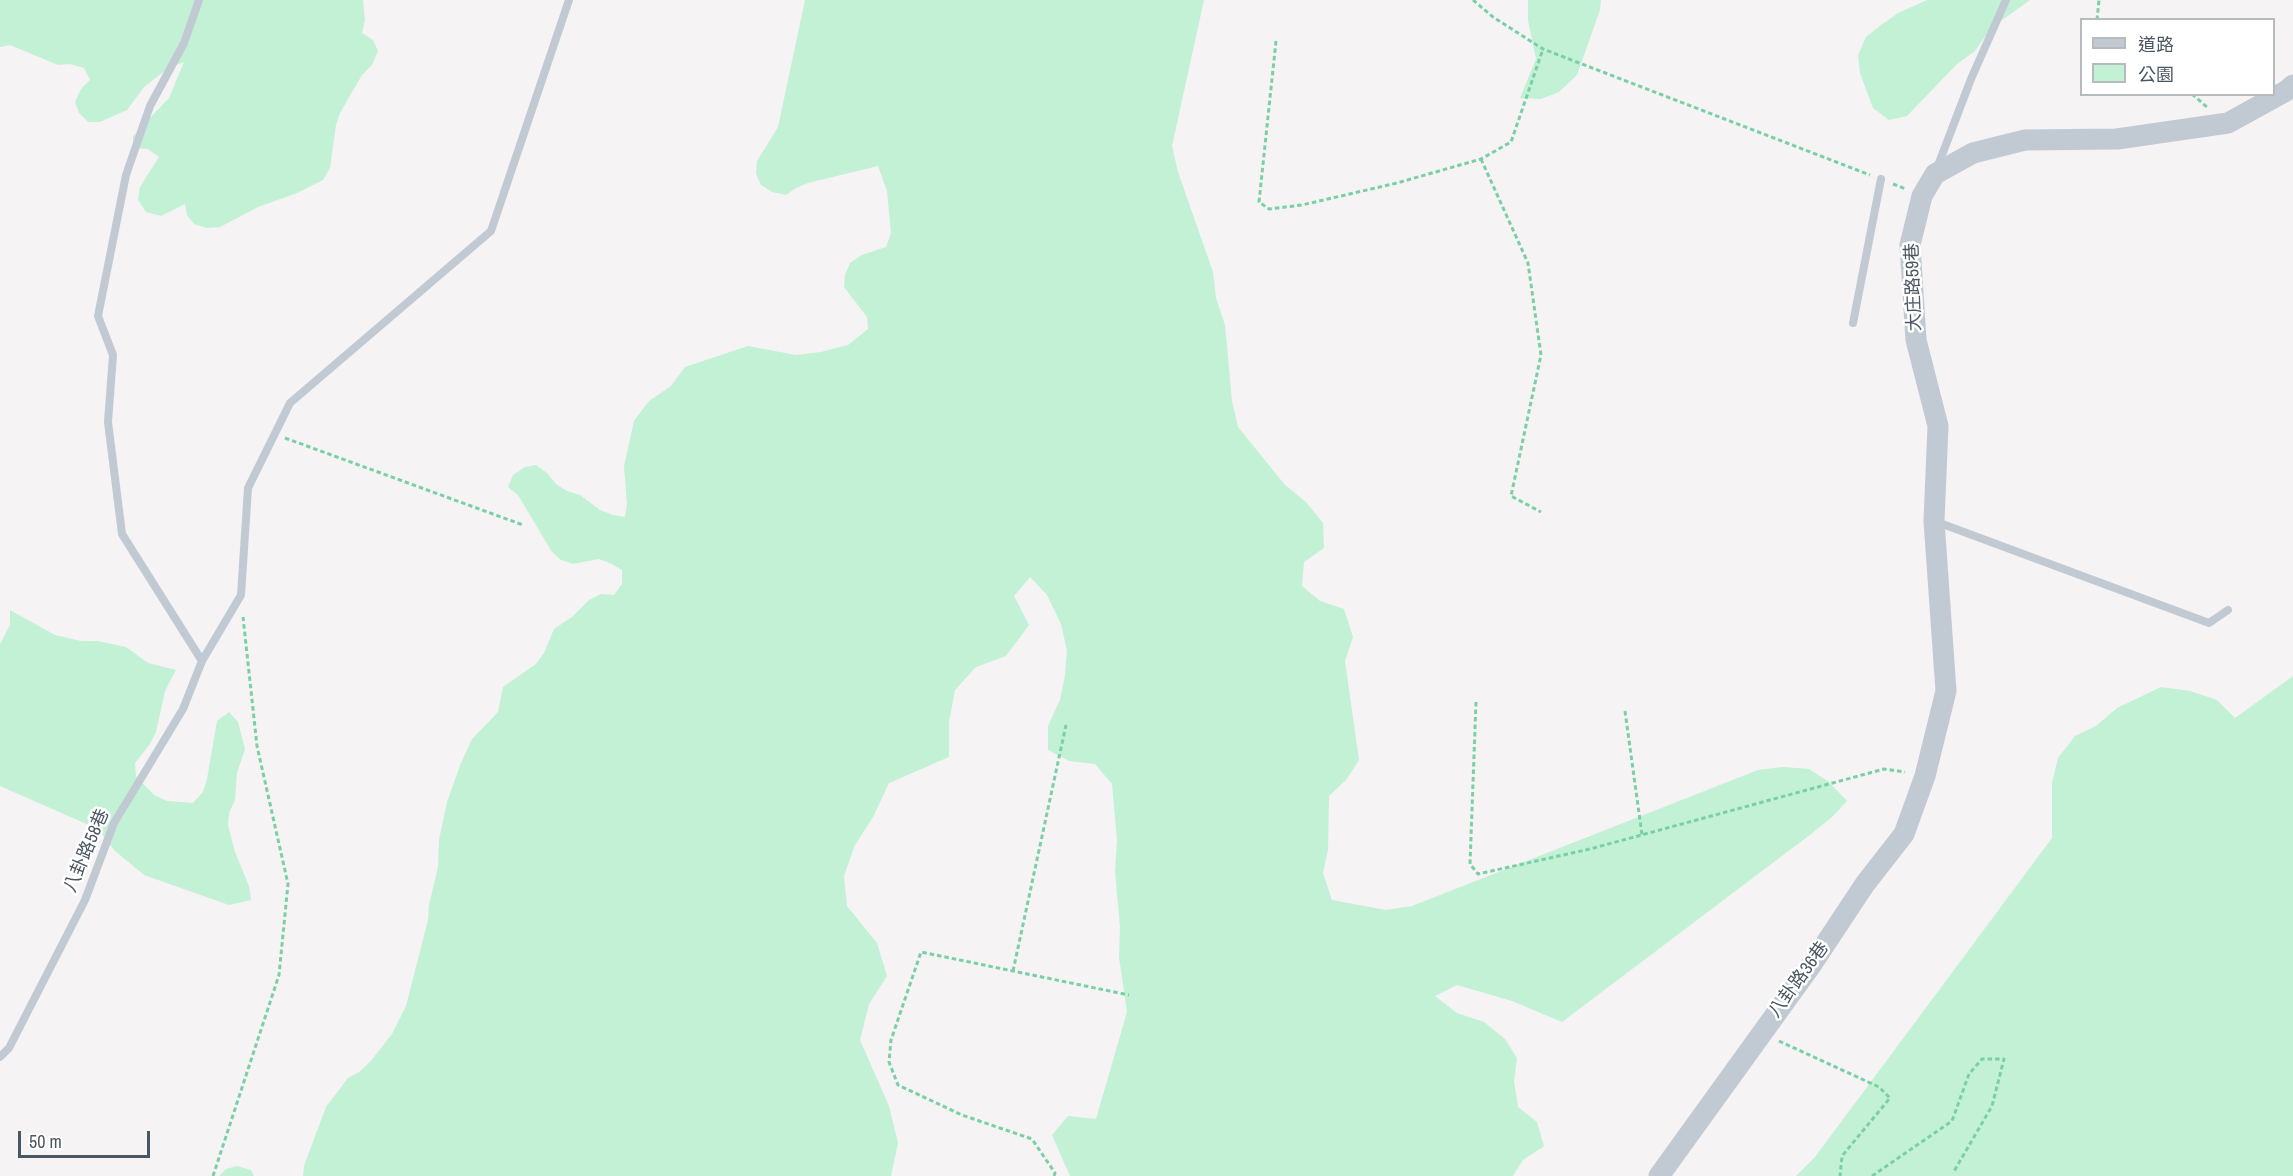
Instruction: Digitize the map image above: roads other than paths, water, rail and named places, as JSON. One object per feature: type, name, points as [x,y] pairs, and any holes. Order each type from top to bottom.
[{"type":"street","points":[[1935,174],[1973,153],[2025,140],[2117,139],[2228,123],[2293,85]]},
{"type":"street","name":"大庄路59巷","points":[[1925,776],[1946,691],[1934,520],[1938,426],[1916,340],[1910,245],[1922,196],[1935,174]]},
{"type":"street","name":"八卦路36巷","points":[[1659,1176],[1812,964],[1865,884],[1904,834],[1925,776]]},
{"type":"lane","points":[[199,0],[184,43],[150,106],[126,175],[98,316],[113,355],[108,422],[122,534],[202,661]]},
{"type":"lane","name":"八卦路58巷","points":[[0,1057],[9,1048],[85,900],[114,823],[183,709],[202,661],[241,595],[248,488],[290,403],[491,231],[569,0]]},
{"type":"lane","points":[[1935,174],[1971,79],[2006,0]]},
{"type":"lane","points":[[1853,323],[1881,179]]},
{"type":"lane","points":[[1934,520],[2209,623],[2228,610]]}]
